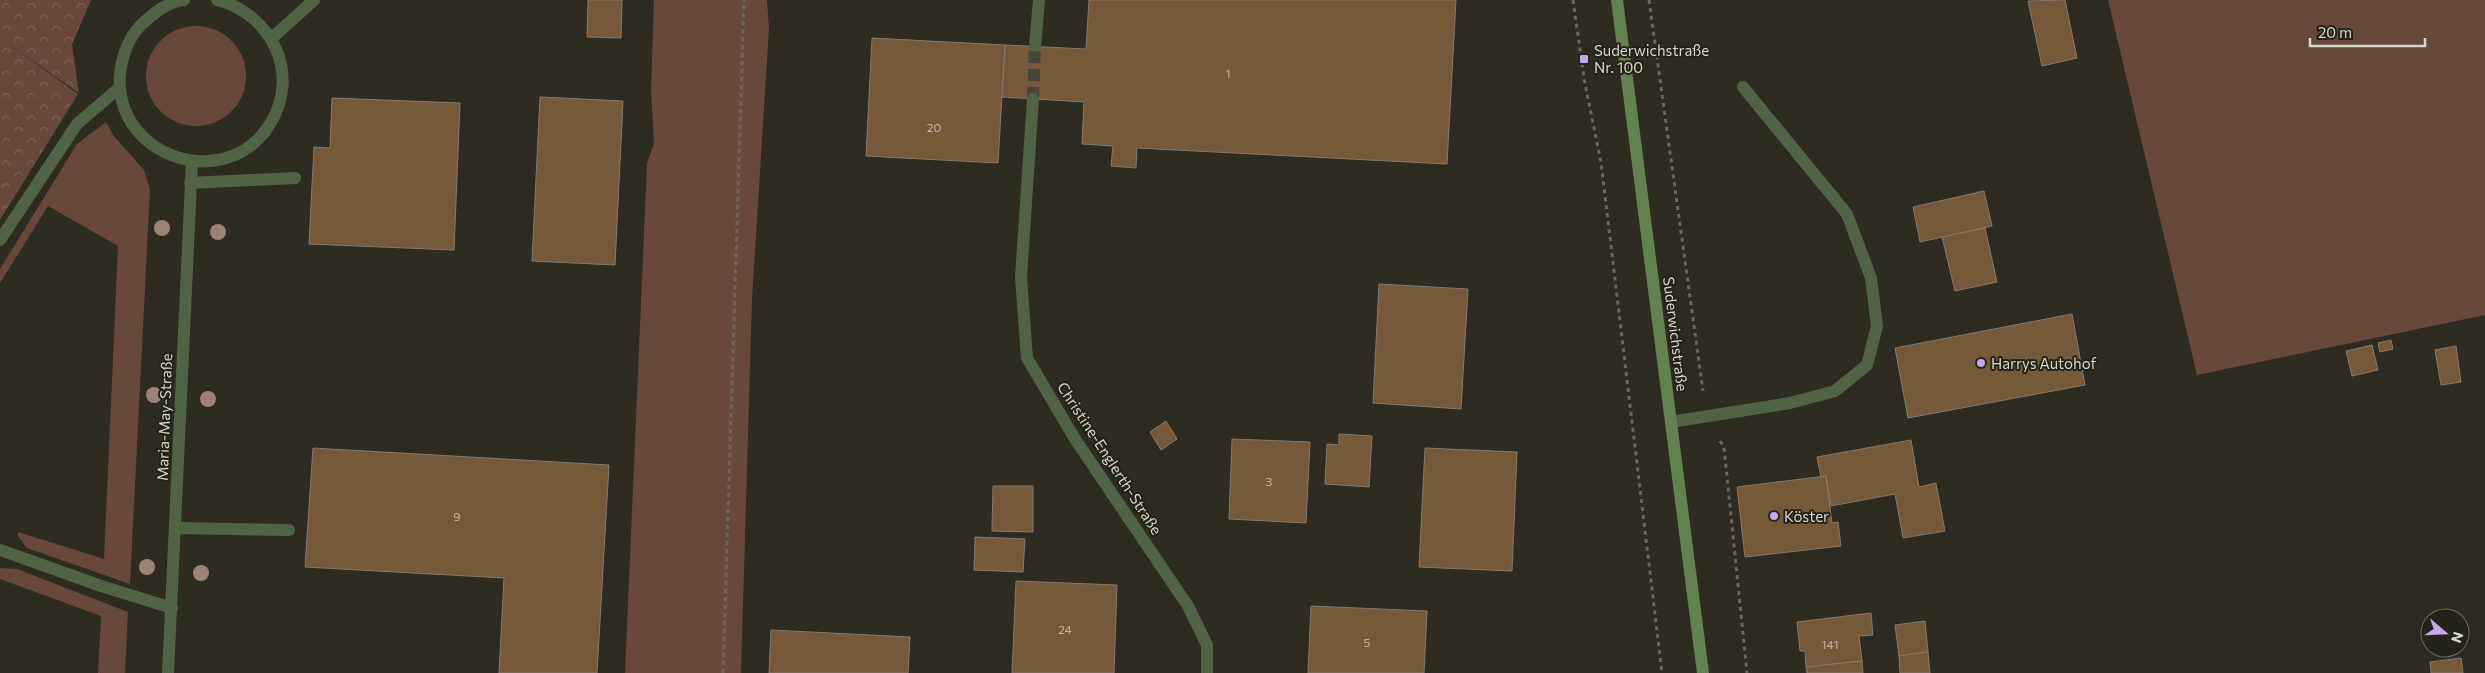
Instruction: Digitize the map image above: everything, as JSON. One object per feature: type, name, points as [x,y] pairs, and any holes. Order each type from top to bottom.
[{"type":"main road","name":"Suderwichstraße","points":[[1617,0],[1703,673]]},
{"type":"street","points":[[184,0],[153,13],[133,34],[121,60],[119,88],[126,115],[142,138],[165,154],[192,162],[222,159],[249,147],[270,125],[281,97],[282,66],[272,38],[255,18],[233,4],[217,0]]},
{"type":"street","points":[[272,38],[314,0]]},
{"type":"street","points":[[1035,46],[1039,0]]},
{"type":"street","points":[[1671,422],[1790,404],[1835,391],[1867,365],[1877,326],[1871,278],[1847,214],[1743,87]]},
{"type":"street","points":[[0,240],[77,124],[119,88]]},
{"type":"street","name":"Christine-Englerth-Straße","points":[[1033,99],[1021,276],[1027,358],[1075,439],[1188,606],[1206,645],[1207,673]]},
{"type":"street","name":"Maria-May-Straße","points":[[168,673],[192,162]]},
{"type":"street","points":[[190,183],[295,178]]},
{"type":"street","points":[[176,528],[289,530]]},
{"type":"street","points":[[0,550],[100,586],[172,608]]},
{"type":"path","points":[[723,673],[744,0]]},
{"type":"path","points":[[1573,0],[1585,84],[1601,162],[1662,673]]},
{"type":"path","points":[[1649,0],[1707,416],[1724,447],[1747,673]]},
{"type":"green space","points":[[0,0],[91,0],[72,44],[79,93],[7,43],[78,94],[0,220]]},
{"type":"green space","points":[[654,0],[767,0],[769,29],[752,298],[741,673],[625,673],[647,163],[654,144],[651,90]]},
{"type":"green space","points":[[2108,0],[2485,0],[2485,315],[2197,375]]},
{"type":"green space","points":[[196,26],[215,30],[231,41],[242,57],[246,76],[242,95],[231,111],[215,122],[196,126],[177,122],[161,111],[150,95],[146,76],[150,57],[161,41],[177,30]]},
{"type":"green space","points":[[106,122],[113,135],[144,170],[150,189],[130,584],[27,548],[18,536],[18,532],[104,559],[118,246],[48,206],[0,283],[0,269],[77,144]]},
{"type":"green space","points":[[0,568],[17,569],[128,612],[125,673],[98,673],[101,616],[0,579]]},
{"type":"building","points":[[588,0],[622,0],[621,38],[587,37]]},
{"type":"building","points":[[1089,0],[1456,0],[1447,164],[1137,148],[1136,168],[1111,166],[1113,146],[1082,144],[1084,102],[1002,97],[1005,45],[1086,49]]},
{"type":"building","points":[[2065,0],[2077,58],[2042,66],[2028,1]]},
{"type":"building","points":[[872,38],[1005,45],[998,163],[866,156]]},
{"type":"building","points":[[540,97],[623,101],[615,265],[532,261]]},
{"type":"building","points":[[332,98],[460,103],[454,250],[309,244],[314,147],[330,148]]},
{"type":"building","points":[[1984,191],[1992,226],[1920,242],[1913,207]]},
{"type":"building","points":[[1985,228],[1997,282],[1955,291],[1942,237]]},
{"type":"building","points":[[1379,284],[1468,289],[1461,409],[1373,403]]},
{"type":"building","points":[[2072,314],[2085,385],[1908,418],[1895,348]]},
{"type":"building","points":[[2391,340],[2393,349],[2380,352],[2378,343]]},
{"type":"building","points":[[2372,345],[2378,370],[2352,376],[2346,351]]},
{"type":"building","points":[[2456,346],[2461,382],[2441,385],[2435,350]]},
{"type":"building","points":[[1166,421],[1177,439],[1161,450],[1150,432]]},
{"type":"building","points":[[1339,434],[1372,436],[1369,487],[1325,484],[1327,444],[1339,445]]},
{"type":"building","points":[[1232,439],[1310,442],[1306,523],[1229,519]]},
{"type":"building","points":[[1911,440],[1919,487],[1936,483],[1945,531],[1903,538],[1895,494],[1831,506],[1826,476],[1821,477],[1817,457]]},
{"type":"building","points":[[313,448],[609,465],[597,673],[499,673],[504,578],[305,567]]},
{"type":"building","points":[[1425,448],[1517,452],[1512,571],[1419,567]]},
{"type":"building","points":[[1826,476],[1832,523],[1838,522],[1841,546],[1745,557],[1737,487]]},
{"type":"building","points":[[993,486],[1033,486],[1033,532],[992,531]]},
{"type":"building","points":[[975,537],[1025,539],[1023,572],[974,570]]},
{"type":"building","points":[[1016,581],[1117,585],[1114,673],[1012,673]]},
{"type":"building","points":[[1311,606],[1427,611],[1424,673],[1308,673]]},
{"type":"building","points":[[1871,613],[1873,635],[1859,636],[1862,661],[1806,667],[1805,651],[1800,651],[1797,622]]},
{"type":"building","points":[[1925,621],[1928,652],[1899,656],[1895,625]]},
{"type":"building","points":[[771,630],[910,637],[908,673],[769,673]]},
{"type":"building","points":[[1928,652],[1930,673],[1900,673],[1899,656]]},
{"type":"building","points":[[2461,658],[2463,673],[2431,673],[2430,662]]},
{"type":"building","points":[[1862,661],[1863,673],[1807,673],[1806,667]]},
{"type":"tunnel","points":[[1033,99],[1035,46]]},
{"type":"place","name":"Suderwichstraße Nr. 100","points":[[1584,59]]},
{"type":"place","name":"Harrys Autohof","points":[[1981,363]]},
{"type":"place","name":"Köster","points":[[1774,516]]}]
